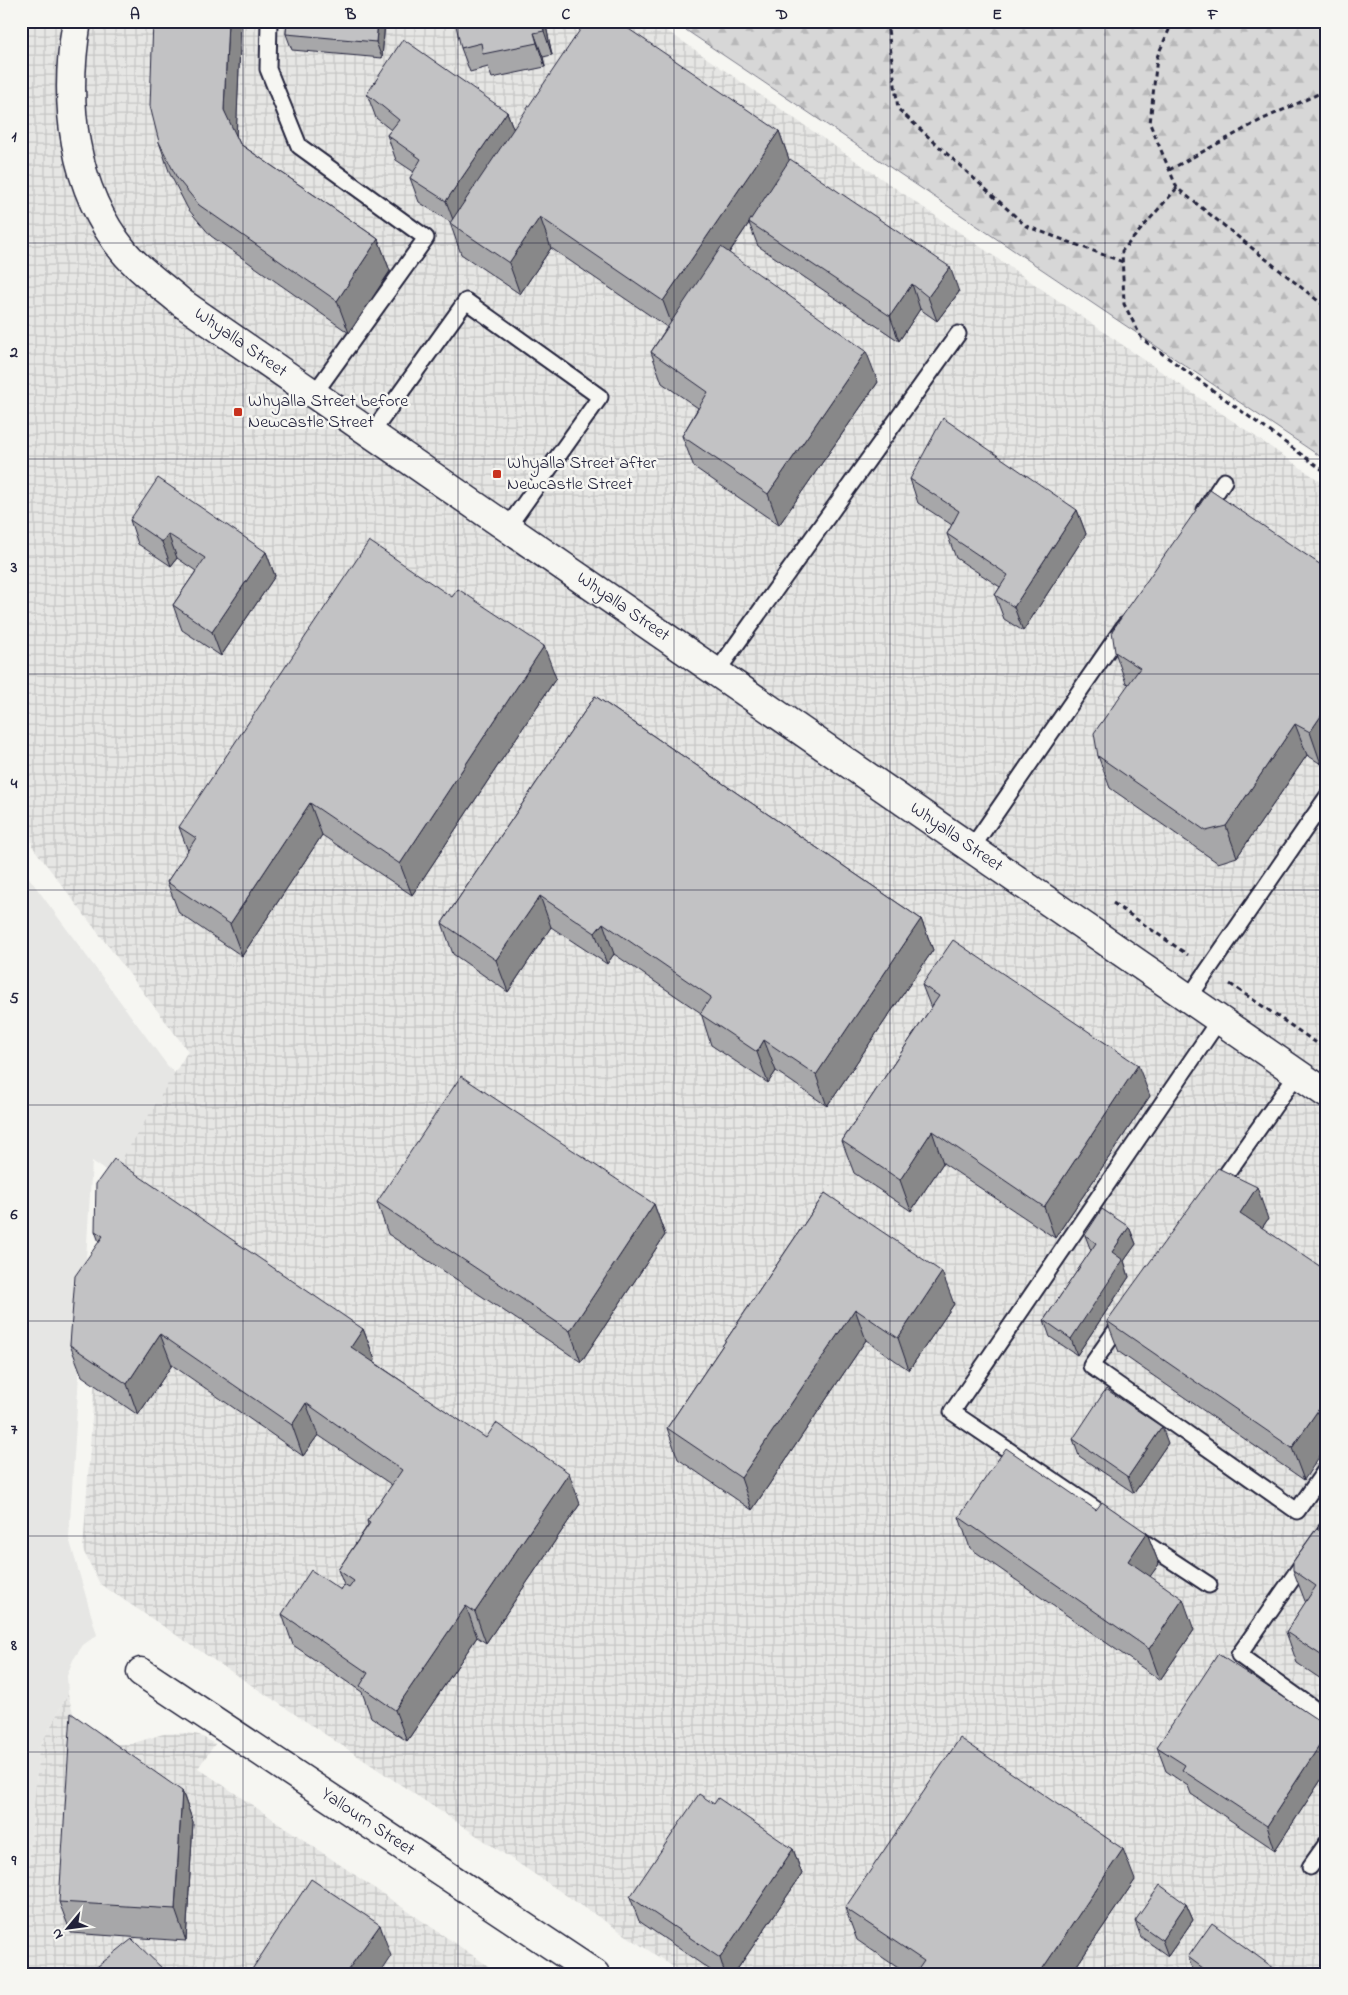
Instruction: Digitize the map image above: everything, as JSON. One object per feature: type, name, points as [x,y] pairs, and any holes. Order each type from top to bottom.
[{"type":"street","name":"Whyalla Street","points":[[77,21],[72,54],[71,110],[78,155],[87,186],[102,219],[126,254],[182,303],[1327,1094]]},
{"type":"street","name":"Yallourn Street","points":[[142,1672],[595,1974]]},
{"type":"lane","points":[[269,21],[268,69],[298,146],[426,238],[314,394]]},
{"type":"lane","points":[[370,434],[466,300],[600,397],[507,528]]},
{"type":"lane","points":[[716,673],[958,334]]},
{"type":"lane","points":[[1196,522],[1224,481]]},
{"type":"lane","points":[[971,849],[1134,611]]},
{"type":"lane","points":[[1188,999],[1327,797]]},
{"type":"lane","points":[[1208,1586],[952,1412],[1219,1020]]},
{"type":"lane","points":[[1206,1204],[1297,1074]]},
{"type":"lane","points":[[1131,1309],[1092,1366],[1297,1511],[1327,1468]]},
{"type":"lane","points":[[1327,1529],[1240,1655],[1327,1718]]},
{"type":"lane","points":[[1310,1867],[1327,1843]]},
{"type":"path","points":[[887,21],[898,109],[1026,226],[1123,262]]},
{"type":"path","points":[[1173,21],[1157,57],[1150,124],[1176,188],[1327,308]]},
{"type":"path","points":[[1169,170],[1261,120],[1327,90]]},
{"type":"path","points":[[1176,188],[1122,251],[1124,304],[1142,339],[1327,473]]},
{"type":"path","points":[[1112,903],[1327,1050]]},
{"type":"shaded area","points":[[21,21],[653,21],[1327,486],[1327,1974],[684,1974],[100,1584],[83,1550],[108,1182],[188,1051],[32,846],[21,646]]},
{"type":"shaded area","points":[[21,867],[167,1065],[586,1499],[92,1161],[69,1538],[97,1635],[83,1645],[73,1660],[67,1676],[68,1694],[39,1748],[21,1954]]},
{"type":"shaded area","points":[[68,1694],[74,1716],[111,1744],[131,1744],[163,1734],[188,1733],[199,1735],[215,1744],[198,1768],[500,1974],[21,1974],[21,1954],[39,1748]]},
{"type":"green space","points":[[1327,21],[1327,461],[674,22]]},
{"type":"building","points":[[153,21],[228,21],[224,110],[240,144],[378,239],[337,301],[199,205],[177,178],[159,142],[150,106]]},
{"type":"building","points":[[287,21],[378,21],[376,42],[286,34]]},
{"type":"building","points":[[455,21],[542,21],[544,31],[534,33],[537,43],[483,54],[481,43],[461,48]]},
{"type":"building","points":[[586,21],[617,21],[779,131],[663,301],[540,217],[509,263],[450,223]]},
{"type":"building","points":[[403,39],[507,112],[446,201],[410,178],[421,159],[387,135],[399,120],[367,94]]},
{"type":"building","points":[[790,159],[950,267],[928,297],[912,284],[890,316],[749,222]]},
{"type":"building","points":[[721,247],[866,351],[768,494],[682,436],[708,392],[651,352]]},
{"type":"building","points":[[943,418],[1077,510],[1014,607],[995,595],[1008,575],[947,534],[959,511],[910,479]]},
{"type":"building","points":[[158,478],[266,552],[212,632],[173,605],[205,558],[168,534],[162,542],[130,520]]},
{"type":"building","points":[[1210,490],[1327,569],[1327,715],[1323,713],[1310,732],[1295,724],[1226,826],[1206,831],[1098,756],[1094,733],[1140,668],[1115,652],[1112,631]]},
{"type":"building","points":[[369,541],[452,597],[458,589],[544,646],[400,864],[310,803],[230,924],[167,882],[196,838],[179,827]]},
{"type":"building","points":[[595,696],[921,919],[816,1075],[764,1040],[757,1052],[700,1014],[711,997],[603,923],[595,933],[540,896],[496,960],[442,923]]},
{"type":"building","points":[[1327,812],[1327,827],[1319,822]]},
{"type":"building","points":[[953,940],[1138,1065],[1044,1207],[932,1131],[900,1180],[842,1141],[939,996],[922,985]]},
{"type":"building","points":[[461,1076],[654,1204],[570,1331],[377,1202]]},
{"type":"building","points":[[114,1159],[363,1329],[351,1347],[486,1438],[496,1423],[569,1473],[475,1612],[466,1606],[395,1710],[360,1686],[368,1673],[282,1614],[311,1570],[341,1590],[344,1585],[349,1588],[354,1581],[338,1570],[370,1523],[367,1521],[402,1470],[306,1403],[292,1425],[160,1334],[127,1384],[70,1345],[75,1276],[103,1236],[95,1231],[96,1184]]},
{"type":"building","points":[[1218,1168],[1257,1187],[1240,1213],[1327,1271],[1327,1397],[1292,1448],[1107,1321]]},
{"type":"building","points":[[825,1193],[942,1272],[898,1338],[855,1309],[741,1478],[667,1428]]},
{"type":"building","points":[[1102,1209],[1129,1227],[1112,1252],[1123,1260],[1071,1339],[1044,1320],[1096,1243],[1085,1235]]},
{"type":"building","points":[[1106,1389],[1162,1427],[1128,1477],[1073,1439]]},
{"type":"building","points":[[1006,1448],[1096,1510],[1102,1502],[1147,1533],[1128,1561],[1183,1599],[1149,1649],[959,1517]]},
{"type":"building","points":[[1317,1528],[1327,1535],[1327,1659],[1286,1632],[1316,1586],[1293,1570],[1293,1562]]},
{"type":"building","points":[[1218,1654],[1327,1726],[1327,1734],[1267,1826],[1182,1770],[1185,1765],[1157,1747]]},
{"type":"building","points":[[71,1713],[182,1791],[175,1909],[59,1902]]},
{"type":"building","points":[[960,1738],[1123,1849],[1039,1974],[915,1974],[924,1961],[845,1908]]},
{"type":"building","points":[[699,1794],[714,1804],[718,1798],[793,1849],[720,1958],[630,1897]]},
{"type":"building","points":[[311,1879],[380,1925],[345,1974],[249,1974]]},
{"type":"building","points":[[1160,1885],[1186,1904],[1162,1940],[1135,1921]]},
{"type":"building","points":[[1212,1923],[1282,1974],[1211,1974],[1188,1957]]},
{"type":"building","points":[[132,1939],[168,1974],[88,1974]]},
{"type":"place","name":"Whyalla Street before Newcastle Street","points":[[238,412]]},
{"type":"place","name":"Whyalla Street after Newcastle Street","points":[[497,474]]}]
